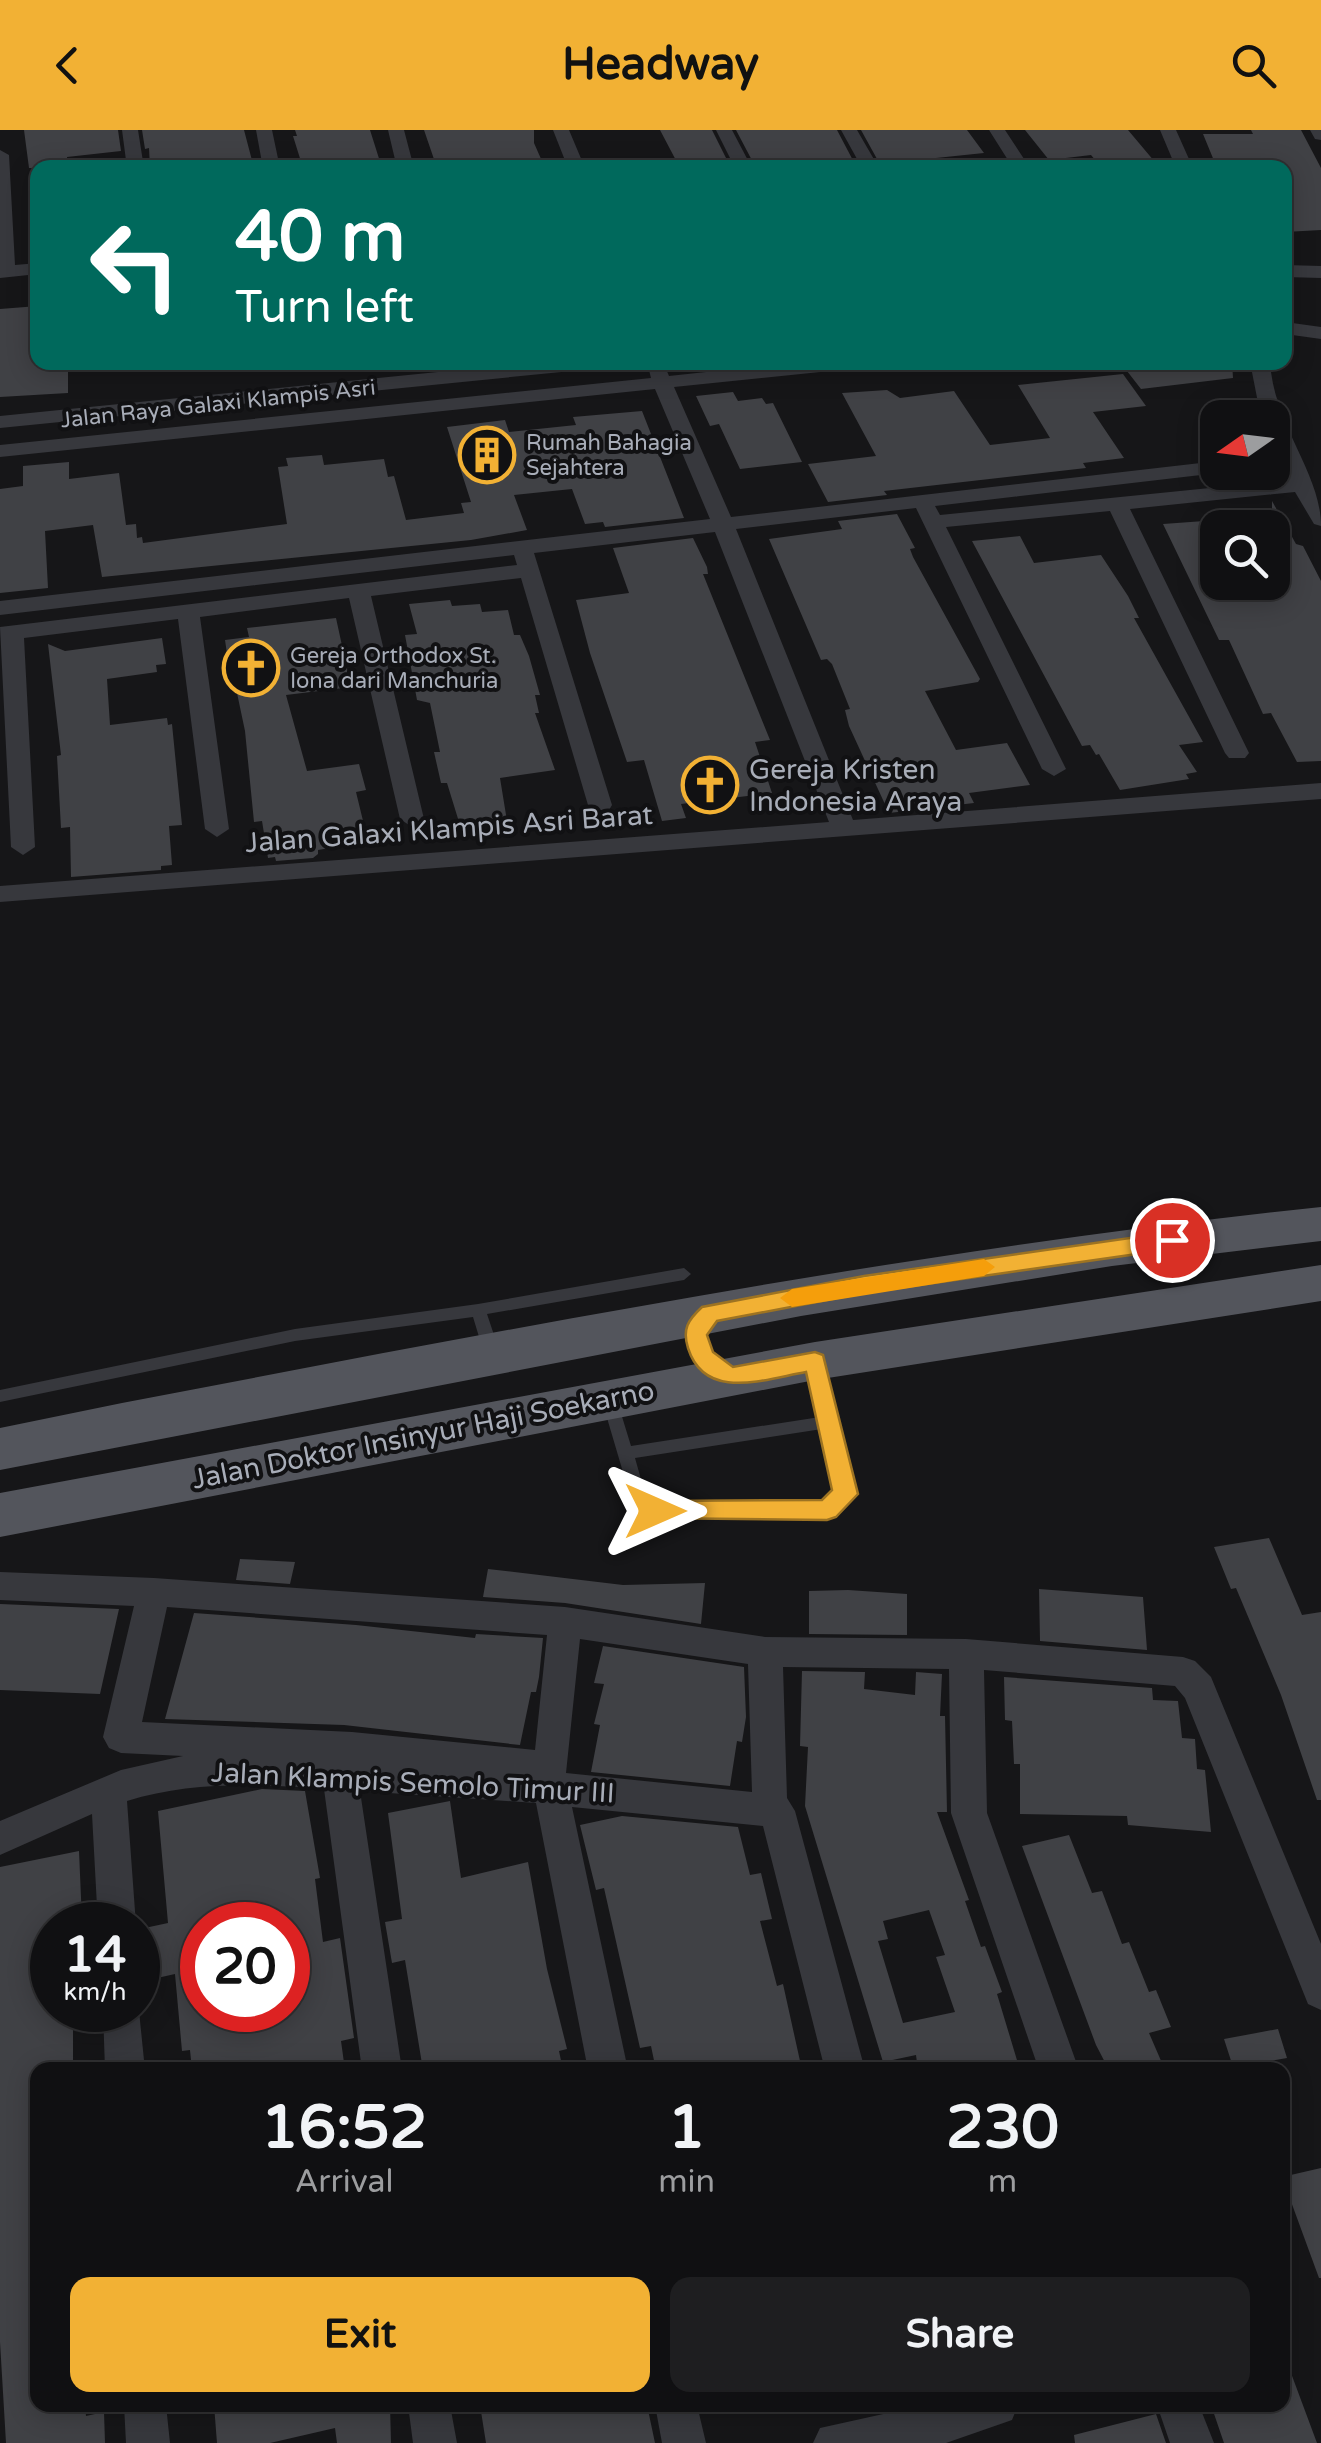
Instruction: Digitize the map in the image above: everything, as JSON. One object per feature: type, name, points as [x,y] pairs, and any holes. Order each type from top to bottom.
[{"type":"main road","points":[[0,1449],[203,1406],[485,1332],[586,1334],[864,1284],[1211,1235],[1321,1224]]},
{"type":"main road","name":"Jalan Doktor Insinyur Haji Soekarno","points":[[0,1516],[815,1361],[1321,1282]]},
{"type":"main road","points":[[710,1313],[696,1328],[698,1345],[710,1367],[732,1376]]},
{"type":"main road","points":[[586,1334],[606,1341],[620,1366],[620,1383],[609,1399]]},
{"type":"street","points":[[130,130],[135,160]]},
{"type":"street","points":[[264,130],[270,160]]},
{"type":"street","points":[[396,130],[404,160]]},
{"type":"street","points":[[562,130],[574,160]]},
{"type":"street","points":[[724,130],[740,160]]},
{"type":"street","points":[[849,130],[866,160]]},
{"type":"street","points":[[997,130],[1017,160]]},
{"type":"street","points":[[1168,130],[1181,160]]},
{"type":"street","points":[[0,155],[3,271],[30,269]]},
{"type":"street","points":[[1292,271],[1321,272]]},
{"type":"street","points":[[0,292],[30,289]]},
{"type":"street","points":[[1292,329],[1321,333]]},
{"type":"street","name":"Jalan Raya Galaxi Klampis Asri","points":[[0,422],[520,370]]},
{"type":"street","name":"Jalan Raya Galaxi Klampis Asri","points":[[0,451],[658,373],[713,370]]},
{"type":"street","points":[[1260,370],[1266,400]]},
{"type":"street","points":[[658,373],[723,524],[844,829]]},
{"type":"street","points":[[174,404],[176,433]]},
{"type":"street","points":[[927,512],[1200,470]]},
{"type":"street","points":[[1290,471],[1321,520]]},
{"type":"street","points":[[22,847],[6,633],[359,592],[723,524],[1118,504],[1302,486]]},
{"type":"street","points":[[1118,504],[1237,752]]},
{"type":"street","points":[[927,512],[1054,769]]},
{"type":"street","points":[[0,608],[526,559]]},
{"type":"street","points":[[526,559],[600,805]]},
{"type":"street","points":[[359,592],[412,819]]},
{"type":"street","points":[[188,612],[217,829]]},
{"type":"street","name":"Jalan Galaxi Klampis Asri Barat","points":[[0,894],[1321,791]]},
{"type":"street","points":[[0,1586],[154,1592],[565,1622],[764,1652],[966,1654],[1172,1668],[1194,1681],[1321,1991]]},
{"type":"street","points":[[154,1592],[121,1736],[352,1748],[551,1777]]},
{"type":"street","points":[[565,1622],[551,1777],[606,2062]]},
{"type":"street","points":[[764,1652],[774,1804],[843,2062]]},
{"type":"street","points":[[966,1654],[968,1813],[1055,2062]]},
{"type":"street","name":"Jalan Klampis Semolo Timur III","points":[[0,1838],[109,1792],[160,1776],[203,1770],[551,1777],[774,1804]]},
{"type":"street","points":[[340,1774],[381,2062]]},
{"type":"street","points":[[109,1792],[116,1902]]},
{"type":"street","points":[[123,2032],[125,2062]]},
{"type":"street","points":[[146,2412],[148,2443]]},
{"type":"street","points":[[431,2412],[435,2443]]},
{"type":"street","points":[[677,2412],[684,2443]]},
{"type":"street","points":[[1181,2412],[1192,2443]]},
{"type":"street","points":[[835,2443],[936,2414]]},
{"type":"lane","points":[[0,1396],[295,1335],[485,1332],[684,1274]]},
{"type":"lane","points":[[609,1399],[640,1501],[655,1511],[827,1510],[845,1494],[815,1361]]},
{"type":"lane","points":[[625,1453],[828,1422]]},
{"type":"building","points":[[24,130],[118,130],[121,151],[67,157],[67,160],[30,160],[29,168]]},
{"type":"building","points":[[142,130],[244,130],[252,160],[150,160],[149,148],[145,149]]},
{"type":"building","points":[[295,130],[370,130],[379,160],[300,160],[293,136],[297,136]]},
{"type":"building","points":[[424,130],[534,130],[534,143],[541,160],[434,160]]},
{"type":"building","points":[[660,130],[712,130],[727,160],[676,160]]},
{"type":"building","points":[[736,130],[837,130],[853,160],[752,160]]},
{"type":"building","points":[[861,130],[967,130],[984,153],[938,160],[878,160]]},
{"type":"building","points":[[1025,130],[1128,130],[1153,160],[1095,160],[1091,155],[1049,160]]},
{"type":"building","points":[[1251,130],[1301,130],[1321,168],[1321,230],[1292,232],[1292,160],[1214,160],[1203,134],[1253,134]]},
{"type":"building","points":[[30,307],[30,370],[68,370],[68,393],[0,397],[0,309]]},
{"type":"building","points":[[1126,370],[1232,370],[1233,378],[1141,389]]},
{"type":"building","points":[[1123,374],[1146,406],[1093,412],[1124,458],[1083,463],[1086,468],[884,491],[887,495],[828,502],[808,464],[876,456],[842,393],[887,390],[900,398],[954,391],[990,445],[1050,438],[1018,385]]},
{"type":"building","points":[[733,392],[738,401],[762,398],[766,404],[773,403],[802,462],[740,469],[719,424],[710,426],[696,396]]},
{"type":"building","points":[[642,411],[684,518],[605,527],[603,522],[585,524],[572,489],[514,495],[527,530],[471,540],[102,577],[93,525],[45,531],[48,588],[0,593],[0,489],[23,486],[23,466],[69,462],[69,479],[119,473],[126,525],[136,524],[137,538],[142,537],[143,543],[287,524],[278,467],[288,466],[286,458],[322,455],[324,465],[384,459],[388,477],[394,476],[406,520],[464,513],[461,503],[471,502],[447,427],[505,420],[509,432],[576,425],[573,417]]},
{"type":"building","points":[[897,514],[915,548],[910,549],[913,557],[980,679],[925,691],[956,750],[1007,743],[1030,785],[969,793],[974,803],[889,813],[849,726],[845,710],[850,709],[832,664],[821,660],[769,539],[842,529],[838,521]]},
{"type":"building","points":[[1200,521],[1200,600],[1290,600],[1290,533],[1296,544],[1303,546],[1321,581],[1321,761],[1297,762],[1271,713],[1263,714],[1229,640],[1219,640],[1163,524]]},
{"type":"building","points":[[1020,536],[1034,563],[1101,555],[1128,596],[1139,618],[1134,618],[1203,742],[1179,745],[1197,772],[1186,774],[1189,779],[1120,790],[1099,754],[1090,745],[1082,746],[972,541]]},
{"type":"building","points":[[693,538],[707,567],[708,574],[703,574],[770,740],[755,742],[772,793],[681,804],[686,818],[662,821],[644,760],[627,762],[576,600],[629,593],[613,548]]},
{"type":"building","points":[[450,600],[452,606],[480,604],[482,612],[508,610],[514,635],[520,635],[529,656],[540,695],[535,695],[539,713],[535,713],[555,770],[500,778],[507,821],[492,825],[470,827],[459,822],[447,783],[441,783],[434,752],[440,752],[430,703],[417,700],[405,635],[417,634],[409,604]]},
{"type":"building","points":[[336,618],[351,687],[286,695],[307,771],[359,764],[366,790],[356,792],[365,829],[356,831],[359,843],[318,850],[313,858],[276,861],[275,857],[268,858],[262,821],[254,822],[245,731],[225,640],[249,637],[247,628]]},
{"type":"building","points":[[162,638],[166,664],[156,665],[157,672],[107,679],[110,725],[167,718],[168,725],[172,724],[182,825],[169,826],[172,865],[161,866],[161,870],[71,877],[70,827],[61,828],[57,756],[61,755],[48,644],[65,651]]},
{"type":"building","points":[[1269,1538],[1302,1615],[1321,1612],[1321,1800],[1317,1800],[1281,1695],[1236,1588],[1231,1589],[1214,1547]]},
{"type":"building","points":[[240,1559],[295,1562],[290,1584],[236,1580]]},
{"type":"building","points":[[488,1569],[623,1585],[705,1583],[701,1624],[565,1603],[483,1597]]},
{"type":"building","points":[[1039,1589],[1143,1597],[1147,1650],[1040,1641]]},
{"type":"building","points":[[809,1591],[907,1594],[907,1635],[809,1634]]},
{"type":"building","points":[[0,1604],[119,1609],[100,1694],[0,1690]]},
{"type":"building","points":[[194,1613],[475,1638],[476,1634],[543,1638],[536,1692],[531,1692],[520,1745],[344,1725],[165,1719]]},
{"type":"building","points":[[603,1646],[744,1667],[746,1717],[742,1742],[737,1741],[730,1786],[591,1772],[600,1725],[594,1724],[604,1684],[594,1683]]},
{"type":"building","points":[[802,1671],[865,1672],[864,1689],[915,1695],[916,1672],[942,1674],[940,1716],[945,1716],[947,1812],[937,1812],[969,1900],[965,1901],[981,1947],[985,1946],[1002,1992],[997,1994],[1018,2062],[917,2062],[916,2055],[883,2062],[805,1806],[808,1747],[800,1746]],"holes":[[[929,1910],[945,1955],[936,1957],[955,2012],[903,2023],[878,1941],[888,1939],[883,1921]]]},
{"type":"building","points":[[1004,1677],[1152,1688],[1153,1700],[1178,1701],[1182,1738],[1195,1739],[1197,1769],[1205,1770],[1211,1832],[1128,1825],[1127,1816],[1020,1814],[1020,1764],[1014,1764],[1012,1721],[1005,1720]]},
{"type":"building","points":[[262,1789],[305,1791],[320,1878],[315,1879],[323,1942],[340,1938],[354,2038],[341,2041],[344,2062],[191,2062],[190,2050],[182,2051],[180,2032],[310,2032],[310,1902],[180,1902],[180,2029],[175,1974],[160,1977],[160,1925],[168,1923],[158,1811]]},
{"type":"building","points":[[450,1801],[461,1878],[528,1862],[547,1969],[567,2049],[559,2051],[561,2062],[422,2062],[405,1960],[392,1963],[385,1922],[402,1919],[388,1813]]},
{"type":"building","points":[[622,1816],[738,1827],[750,1875],[761,1873],[772,1919],[760,1921],[777,1986],[783,1984],[800,2062],[654,2062],[651,2046],[640,2048],[604,1888],[596,1890],[580,1825]]},
{"type":"building","points":[[1069,1835],[1092,1893],[1102,1891],[1122,1944],[1129,1942],[1149,1992],[1156,1990],[1171,2027],[1149,2033],[1162,2062],[1105,2062],[1022,1846]]},
{"type":"building","points":[[79,1851],[81,1902],[30,1902],[30,2032],[73,2032],[73,2062],[30,2062],[30,2412],[86,2412],[86,2416],[104,2412],[105,2443],[6,2443],[0,2342],[0,1867]]},
{"type":"building","points":[[1278,2029],[1287,2058],[1231,2062],[1224,2039]]},
{"type":"building","points":[[1321,2168],[1321,2278],[1290,2199],[1290,2175]]},
{"type":"building","points":[[1290,2370],[1317,2443],[1224,2443],[1213,2412],[1290,2412]]},
{"type":"building","points":[[215,2412],[390,2412],[391,2443],[337,2443],[335,2428],[270,2443],[217,2443]]},
{"type":"building","points":[[481,2412],[648,2412],[655,2443],[486,2443]]},
{"type":"building","points":[[1156,2414],[1166,2443],[1075,2443],[1074,2435]]},
{"type":"slow traffic","points":[[792,1298],[984,1267]]},
{"type":"place","name":"Rumah Bahagia Sejahtera","points":[[487,455]]},
{"type":"place","name":"Gereja Orthodox St. Iona dari Manchuria","points":[[251,668]]},
{"type":"place","name":"Gereja Kristen Indonesia Araya","points":[[710,785]]},
{"type":"route","points":[[655,1511],[827,1510],[845,1494],[815,1361],[732,1376],[716,1370],[702,1357],[696,1335],[698,1324],[710,1313],[864,1284],[1172,1240]]}]
